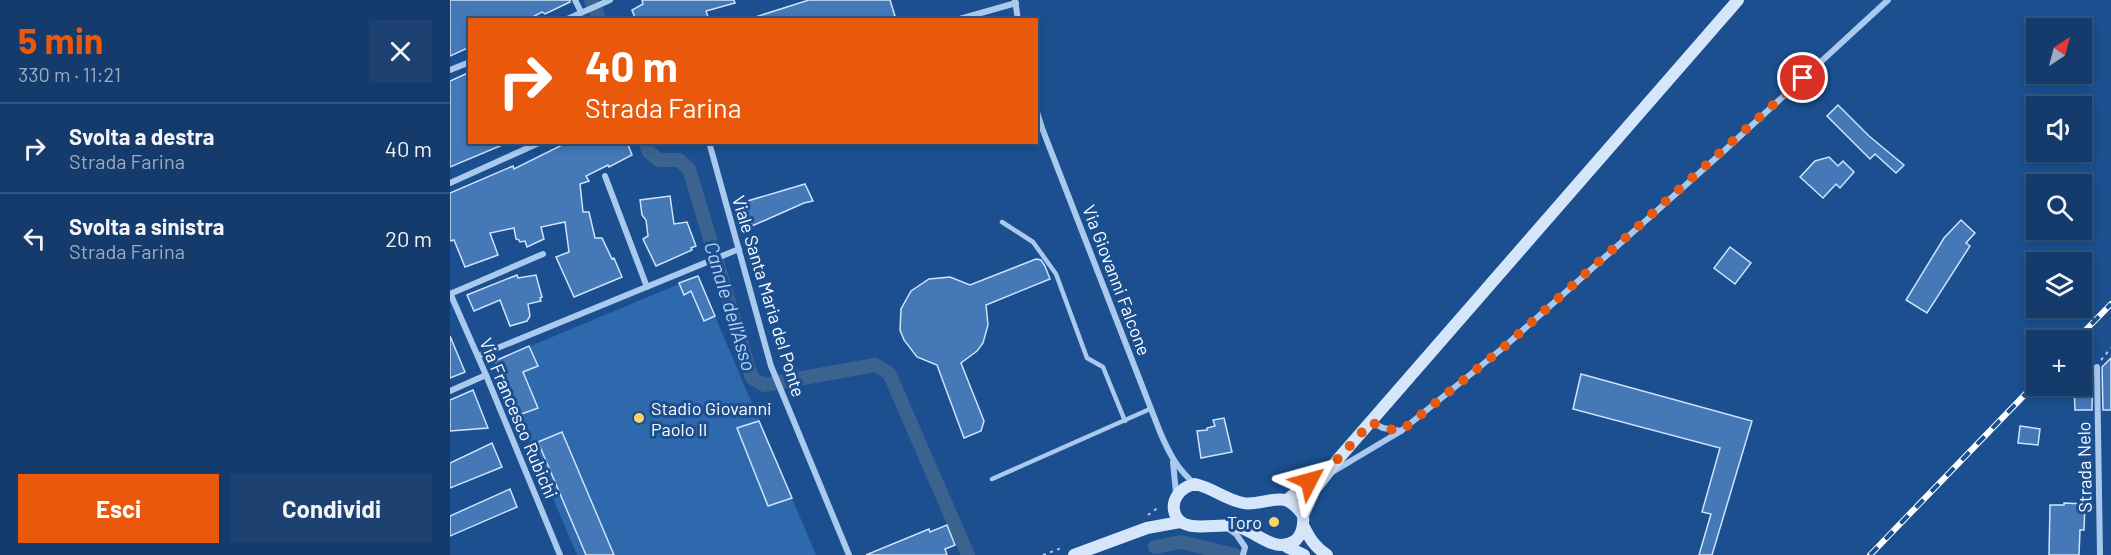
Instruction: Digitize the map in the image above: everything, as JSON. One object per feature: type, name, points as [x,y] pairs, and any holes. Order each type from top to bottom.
[{"type":"main road","points":[[1287,547],[1299,538],[1316,489],[1339,458],[1738,0]]},
{"type":"main road","points":[[1147,528],[1162,518],[1186,487],[1195,484],[1203,486],[1226,499],[1246,504],[1287,500],[1339,458]]},
{"type":"main road","points":[[1287,500],[1304,521],[1309,538],[1327,555]]},
{"type":"main road","points":[[1175,502],[1175,516],[1180,522],[1193,527],[1236,526],[1248,530],[1275,546],[1287,547],[1304,555]]},
{"type":"main road","points":[[1074,555],[1147,528],[1180,522]]},
{"type":"street","points":[[575,0],[582,11]]},
{"type":"street","points":[[1327,474],[1401,431],[1504,347],[1716,158],[1888,0]]},
{"type":"street","points":[[569,18],[608,1]]},
{"type":"street","points":[[962,18],[1015,1],[1018,18]]},
{"type":"street","points":[[450,70],[468,63]]},
{"type":"street","name":"Via Giovanni Falcone","points":[[1038,115],[1150,409],[1173,461],[1195,484]]},
{"type":"street","points":[[450,183],[537,144]]},
{"type":"street","name":"Viale Santa Maria del Ponte","points":[[710,144],[771,366],[849,555]]},
{"type":"street","points":[[605,176],[647,286]]},
{"type":"street","points":[[477,356],[739,249]]},
{"type":"street","points":[[450,293],[543,254]]},
{"type":"street","name":"Via Francesco Rubichi","points":[[450,293],[560,555]]},
{"type":"street","name":"Strada Nelo","points":[[2097,367],[2100,555]]},
{"type":"street","points":[[450,391],[486,375]]},
{"type":"street","points":[[1371,422],[1383,428],[1401,431]]},
{"type":"street","name":"Via Giovanni Falcone","points":[[1173,461],[1175,502]]},
{"type":"street","points":[[1224,525],[1236,534],[1245,548],[1243,555]]},
{"type":"lane","points":[[582,11],[584,18]]},
{"type":"lane","points":[[1002,222],[1034,242],[1056,274],[1088,358],[1103,367],[1125,421]]},
{"type":"lane","points":[[992,479],[1150,409]]},
{"type":"path","points":[[2097,367],[2111,348]]},
{"type":"shaded area","name":"Stadio Giovanni Paolo II","points":[[698,276],[816,555],[577,555],[495,361]]},
{"type":"building","points":[[450,0],[570,0],[545,14],[542,12],[531,18],[468,18],[468,48],[450,56]]},
{"type":"building","points":[[642,0],[734,0],[735,3],[706,11],[708,18],[635,18],[632,10],[643,4]]},
{"type":"building","points":[[809,0],[890,0],[895,16],[888,18],[752,18]]},
{"type":"building","points":[[468,73],[468,144],[505,144],[450,167],[450,81]]},
{"type":"building","points":[[1838,105],[1869,136],[1904,165],[1896,173],[1875,154],[1870,159],[1827,116]]},
{"type":"building","points":[[564,144],[628,144],[632,155],[586,176],[589,181],[580,184],[583,212],[589,212],[595,238],[602,238],[622,277],[574,297],[556,257],[569,252],[565,222],[541,227],[544,239],[527,247],[525,241],[520,242],[516,239],[514,228],[490,233],[498,255],[465,267],[454,240],[450,241],[450,193],[513,166],[514,169]]},
{"type":"building","points":[[1829,157],[1838,166],[1843,161],[1854,172],[1840,188],[1836,184],[1823,198],[1800,177],[1815,161]]},
{"type":"building","points":[[805,184],[813,201],[752,226],[744,202]]},
{"type":"building","points":[[670,196],[674,224],[687,222],[696,246],[656,266],[643,239],[648,236],[640,200]]},
{"type":"building","points":[[1961,220],[1975,233],[1966,243],[1970,246],[1927,313],[1906,300],[1944,238]]},
{"type":"building","points":[[1730,247],[1751,263],[1735,284],[1714,268]]},
{"type":"building","points":[[1036,259],[1041,260],[1050,279],[986,305],[988,325],[983,343],[977,351],[961,363],[984,421],[981,431],[964,438],[937,365],[917,357],[904,340],[900,330],[901,309],[911,291],[929,279],[950,277],[970,285]]},
{"type":"building","points":[[517,275],[518,278],[536,275],[542,297],[541,301],[528,304],[530,316],[527,321],[510,326],[500,300],[474,311],[467,295]]},
{"type":"building","points":[[698,276],[715,316],[704,321],[691,291],[684,295],[679,283]]},
{"type":"building","points":[[450,336],[465,372],[450,378]]},
{"type":"building","points":[[529,346],[538,366],[523,372],[538,408],[519,415],[495,361]]},
{"type":"building","points":[[2111,358],[2111,410],[2103,410],[2102,367]]},
{"type":"building","points":[[2092,363],[2093,364],[2092,410],[2075,410],[2074,396],[2092,396]]},
{"type":"building","points":[[1581,374],[1752,421],[1712,555],[1699,555],[1711,514],[1702,512],[1720,448],[1573,409]]},
{"type":"building","points":[[473,390],[488,428],[450,431],[450,400]]},
{"type":"building","points":[[1224,418],[1232,452],[1201,458],[1197,431],[1207,430],[1215,426],[1213,420]]},
{"type":"building","points":[[759,421],[792,498],[768,506],[737,428]]},
{"type":"building","points":[[2020,426],[2040,429],[2038,445],[2018,443]]},
{"type":"building","points":[[562,432],[614,555],[586,555],[538,442]]},
{"type":"building","points":[[492,443],[502,467],[450,488],[450,463]]},
{"type":"building","points":[[510,489],[517,507],[450,536],[450,516]]},
{"type":"building","points":[[2064,503],[2085,504],[2084,530],[2080,530],[2079,555],[2049,555],[2050,505],[2064,505]]},
{"type":"building","points":[[947,525],[955,545],[945,549],[947,555],[866,555],[929,529],[930,532]]},
{"type":"waterway","name":"Canale dell'Asso","points":[[591,0],[599,18]]},
{"type":"waterway","name":"Canale dell'Asso","points":[[646,144],[649,152],[659,160],[679,160],[689,169],[752,378],[764,385],[875,365],[889,373],[968,555]]},
{"type":"waterway","name":"Canale dell'Asso","points":[[1155,547],[1181,542],[1235,555]]},
{"type":"railway","points":[[2086,330],[2111,304]]},
{"type":"railway","points":[[1870,555],[2026,393]]},
{"type":"place","name":"Stadio Giovanni Paolo II","points":[[639,418]]},
{"type":"place","name":"Toro","points":[[1274,522]]},
{"type":"route","points":[[1309,481],[1339,458],[1371,422],[1383,428],[1401,431],[1504,347],[1803,78]]}]
